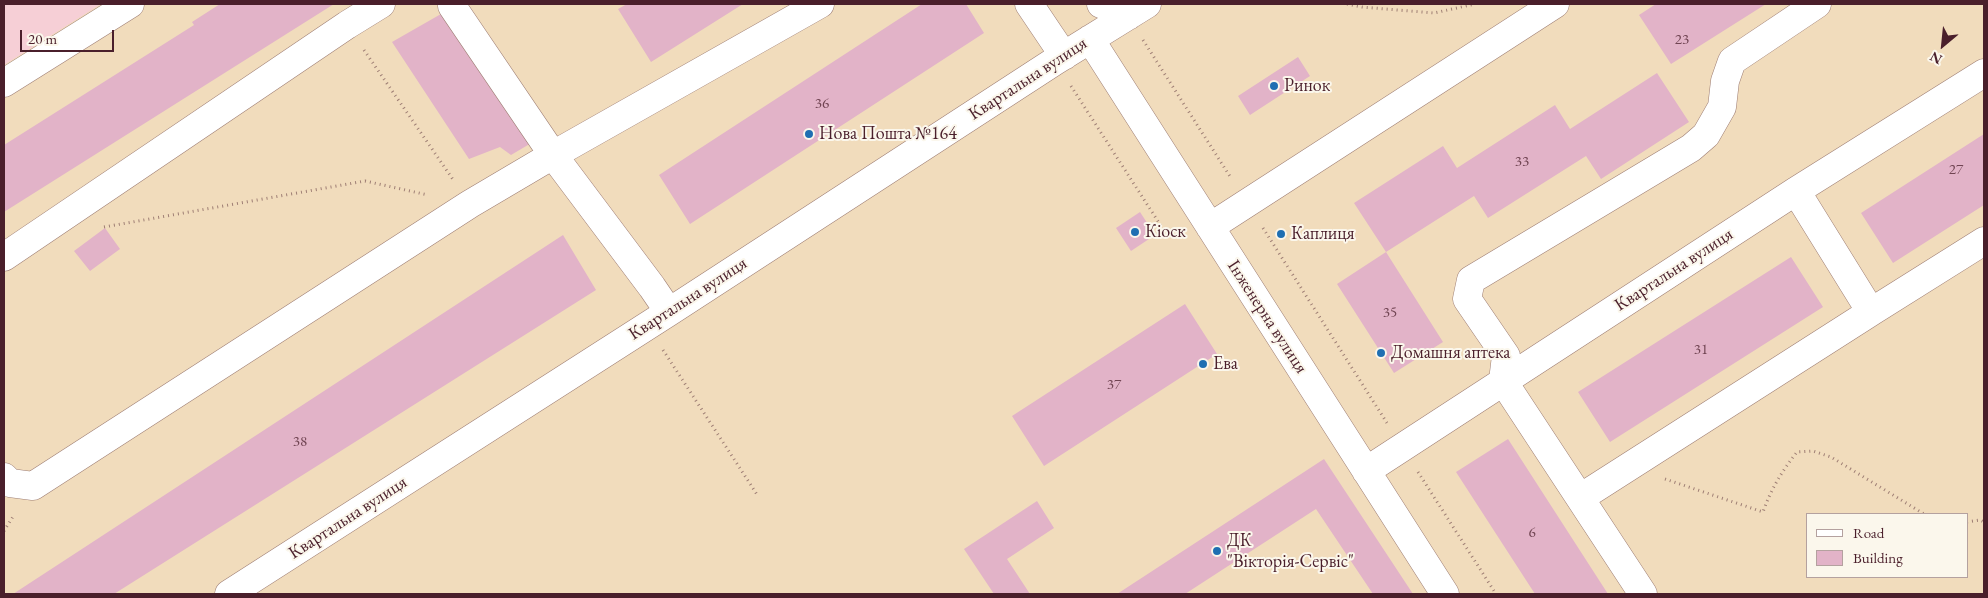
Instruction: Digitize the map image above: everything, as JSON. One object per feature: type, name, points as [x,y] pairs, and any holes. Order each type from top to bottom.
[{"type":"street","points":[[4,83],[130,4]]},
{"type":"street","points":[[4,257],[347,25],[381,4]]},
{"type":"street","points":[[4,477],[10,483],[33,486],[470,204],[820,4]]},
{"type":"street","name":"Інженерна вулиця","points":[[1029,4],[1072,51],[1210,227],[1445,594]]},
{"type":"street","name":"Інженерна вулиця","points":[[1052,4],[1072,51]]},
{"type":"street","points":[[1101,4],[1138,10]]},
{"type":"street","points":[[1210,227],[1555,4]]},
{"type":"street","points":[[1643,594],[1503,381],[1506,356],[1467,300],[1470,280],[1690,148],[1706,135],[1722,108],[1725,81],[1732,61],[1817,4]]},
{"type":"street","points":[[452,6],[553,155],[652,287],[658,319]]},
{"type":"street","name":"Квартальна вулиця","points":[[229,594],[1138,10]]},
{"type":"street","name":"Квартальна вулиця","points":[[1366,470],[1796,191],[1984,74]]},
{"type":"street","points":[[1796,191],[1871,312]]},
{"type":"street","points":[[1580,498],[1984,241]]},
{"type":"path","points":[[1347,4],[1434,13],[1475,4]]},
{"type":"path","points":[[1138,10],[1247,203],[1496,594]]},
{"type":"path","points":[[347,25],[470,204]]},
{"type":"path","points":[[1072,51],[1161,226]]},
{"type":"path","points":[[97,228],[365,181],[470,204]]},
{"type":"path","points":[[658,319],[758,496]]},
{"type":"path","points":[[1629,467],[1763,512],[1770,493],[1783,470],[1797,452],[1813,451],[1830,456],[1922,513]]},
{"type":"path","points":[[1968,522],[1980,520],[1984,522]]},
{"type":"shaded area","points":[[4,4],[101,4],[4,65]]},
{"type":"building","points":[[220,4],[334,4],[4,212],[4,145],[194,25],[192,22]]},
{"type":"building","points":[[627,4],[743,4],[651,62],[618,9]]},
{"type":"building","points":[[922,4],[966,4],[984,33],[690,224],[659,175]]},
{"type":"building","points":[[1656,4],[1766,4],[1671,64],[1639,15]]},
{"type":"building","points":[[448,10],[533,142],[511,155],[500,147],[469,159],[392,42]]},
{"type":"building","name":"Ринок","points":[[1298,57],[1310,76],[1250,115],[1238,96]]},
{"type":"building","points":[[1657,73],[1689,122],[1601,179],[1586,156],[1488,218],[1474,196],[1386,252],[1354,203],[1443,146],[1457,168],[1555,105],[1570,129]]},
{"type":"building","points":[[1984,134],[1984,205],[1893,263],[1861,213]]},
{"type":"building","name":"Кіоск","points":[[1140,212],[1155,235],[1131,251],[1116,228]]},
{"type":"building","points":[[105,228],[120,249],[90,271],[74,251]]},
{"type":"building","points":[[563,235],[596,290],[114,594],[13,594]]},
{"type":"building","points":[[1386,252],[1443,342],[1394,373],[1337,284]]},
{"type":"building","points":[[1791,257],[1823,307],[1610,442],[1578,392]]},
{"type":"building","points":[[1185,304],[1217,354],[1044,466],[1012,416]]},
{"type":"building","points":[[1508,439],[1608,594],[1535,594],[1456,472]]},
{"type":"building","name":"ДК \"Вікторія-Сервіс\"","points":[[1324,459],[1413,594],[1373,594],[1316,509],[1185,594],[1117,594]]},
{"type":"building","points":[[1037,501],[1054,528],[1007,559],[1030,594],[994,594],[964,549]]},
{"type":"place","name":"Ринок","points":[[1274,86]]},
{"type":"place","name":"Нова Пошта №164","points":[[809,134]]},
{"type":"place","name":"Кіоск","points":[[1135,232]]},
{"type":"place","name":"Каплиця","points":[[1281,234]]},
{"type":"place","name":"Домашня аптека","points":[[1381,353]]},
{"type":"place","name":"Ева","points":[[1203,364]]},
{"type":"place","name":"ДК \"Вікторія-Сервіс\"","points":[[1217,551]]}]
